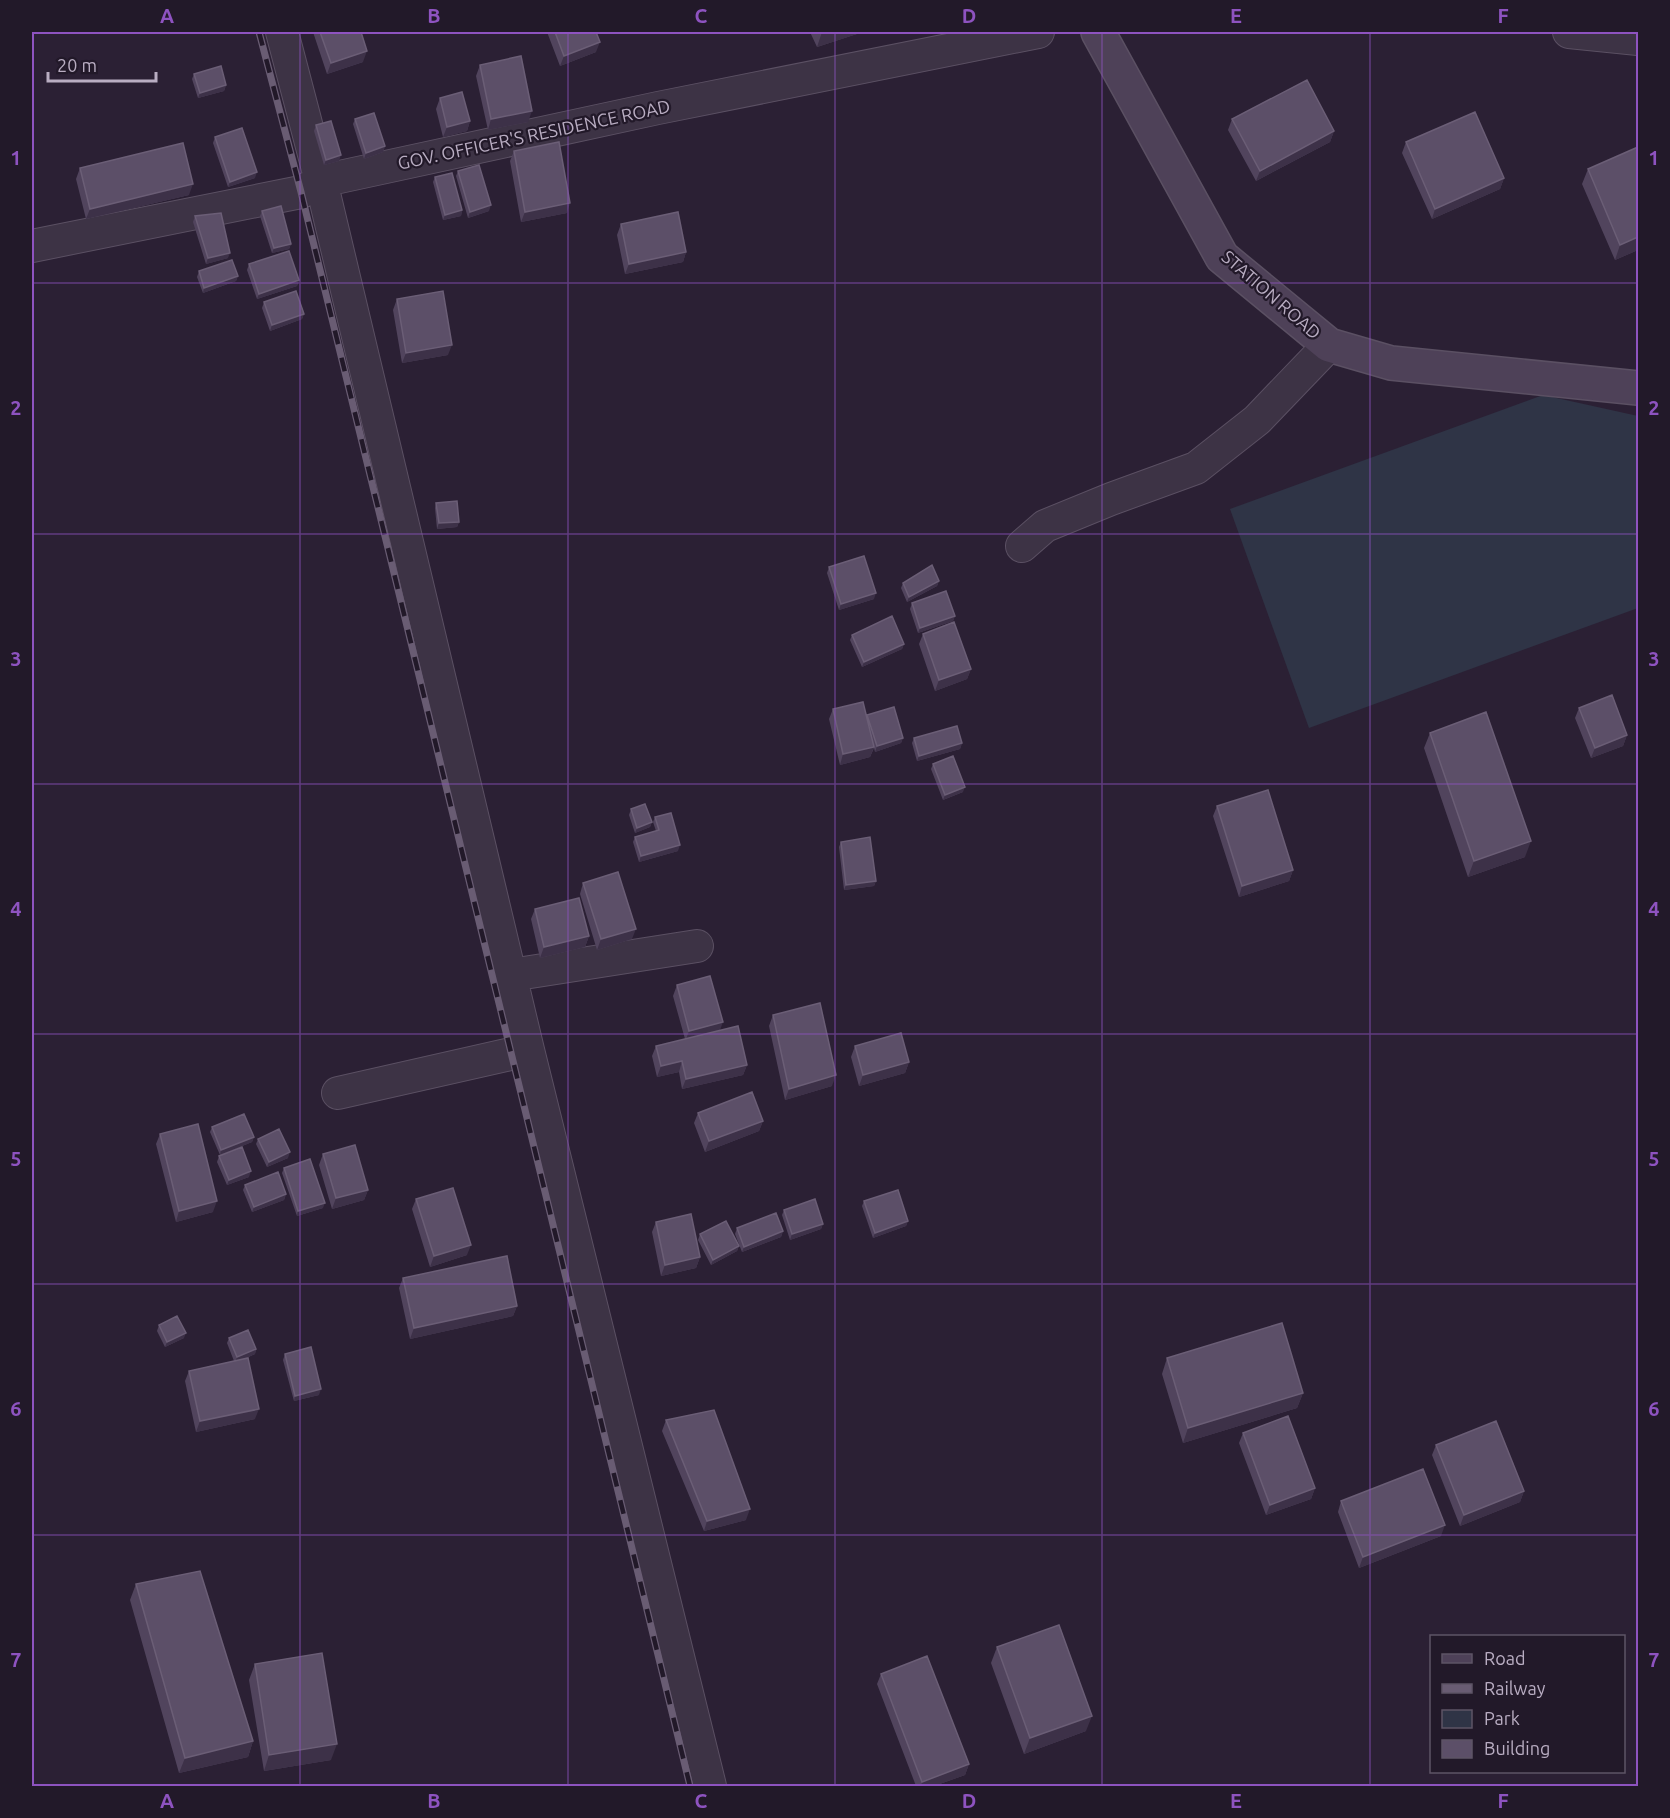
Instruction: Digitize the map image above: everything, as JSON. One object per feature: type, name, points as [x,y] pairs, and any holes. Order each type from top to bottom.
[{"type":"street","points":[[282,32],[321,181],[528,1050],[710,1786]]},
{"type":"street","name":"GOV. OFFICER'S RESIDENCE ROAD","points":[[32,246],[301,192],[321,181],[658,108],[1038,32]]},
{"type":"street","name":"STATION ROAD","points":[[1098,32],[1222,257],[1329,345],[1391,363],[1638,388]]},
{"type":"street","points":[[1569,32],[1638,39]]},
{"type":"street","points":[[1022,546],[1045,526],[1196,468],[1257,420],[1329,345]]},
{"type":"street","points":[[511,975],[697,946]]},
{"type":"street","points":[[338,1093],[528,1050]]},
{"type":"green space","points":[[1543,395],[1638,416],[1638,608],[1309,728],[1230,509]]},
{"type":"building","points":[[320,32],[361,32],[367,51],[331,63]]},
{"type":"building","points":[[555,32],[596,32],[600,42],[564,56]]},
{"type":"building","points":[[521,56],[532,111],[491,119],[480,65]]},
{"type":"building","points":[[221,66],[226,85],[200,93],[194,74]]},
{"type":"building","points":[[1307,80],[1334,131],[1260,171],[1232,119]]},
{"type":"building","points":[[462,92],[470,121],[447,127],[440,98]]},
{"type":"building","points":[[1475,112],[1504,178],[1435,209],[1406,142]]},
{"type":"building","points":[[374,113],[385,146],[366,153],[355,119]]},
{"type":"building","points":[[331,121],[341,155],[326,160],[316,125]]},
{"type":"building","points":[[242,128],[257,172],[230,182],[215,137]]},
{"type":"building","points":[[559,142],[570,203],[525,212],[514,151]]},
{"type":"building","points":[[183,143],[193,184],[90,209],[80,168]]},
{"type":"building","points":[[1638,147],[1638,237],[1620,245],[1588,169]]},
{"type":"building","points":[[479,165],[491,205],[470,212],[458,171]]},
{"type":"building","points":[[452,173],[462,210],[445,215],[435,177]]},
{"type":"building","points":[[281,206],[291,244],[274,248],[262,211]]},
{"type":"building","points":[[678,212],[686,252],[629,264],[621,224]]},
{"type":"building","points":[[221,213],[230,253],[208,258],[195,216]]},
{"type":"building","points":[[289,251],[299,280],[259,294],[249,264]]},
{"type":"building","points":[[232,260],[238,276],[204,288],[199,271]]},
{"type":"building","points":[[296,291],[304,314],[272,325],[264,302]]},
{"type":"building","points":[[443,291],[452,345],[406,353],[397,299]]},
{"type":"building","points":[[457,501],[459,522],[439,523],[436,503]]},
{"type":"building","points":[[864,556],[876,593],[841,604],[829,567]]},
{"type":"building","points":[[932,565],[939,581],[909,597],[903,583]]},
{"type":"building","points":[[946,591],[955,616],[920,628],[912,603]]},
{"type":"building","points":[[892,616],[904,644],[864,662],[852,635]]},
{"type":"building","points":[[954,622],[971,669],[939,680],[923,634]]},
{"type":"building","points":[[1612,695],[1627,735],[1595,748],[1579,708]]},
{"type":"building","points":[[863,702],[874,747],[843,754],[833,709]]},
{"type":"building","points":[[894,707],[903,738],[877,746],[867,715]]},
{"type":"building","points":[[1486,712],[1531,841],[1474,861],[1430,733]]},
{"type":"building","points":[[957,726],[962,743],[919,756],[914,738]]},
{"type":"building","points":[[953,756],[965,787],[945,795],[933,764]]},
{"type":"building","points":[[1268,790],[1293,870],[1242,886],[1217,806]]},
{"type":"building","points":[[645,804],[652,822],[637,828],[631,809]]},
{"type":"building","points":[[671,813],[680,845],[641,856],[635,837],[659,830],[655,817]]},
{"type":"building","points":[[870,837],[876,881],[846,885],[841,842]]},
{"type":"building","points":[[618,872],[636,929],[601,939],[583,883]]},
{"type":"building","points":[[579,898],[589,936],[544,947],[535,909]]},
{"type":"building","points":[[710,976],[723,1022],[689,1031],[677,985]]},
{"type":"building","points":[[820,1003],[836,1075],[789,1089],[773,1015]]},
{"type":"building","points":[[738,1026],[747,1065],[686,1079],[682,1061],[661,1066],[656,1046]]},
{"type":"building","points":[[901,1033],[909,1062],[863,1075],[855,1046]]},
{"type":"building","points":[[752,1092],[763,1121],[709,1141],[698,1113]]},
{"type":"building","points":[[244,1114],[254,1137],[221,1150],[212,1127]]},
{"type":"building","points":[[198,1124],[217,1201],[179,1211],[160,1134]]},
{"type":"building","points":[[279,1129],[290,1152],[269,1162],[258,1139]]},
{"type":"building","points":[[355,1145],[368,1190],[336,1198],[323,1154]]},
{"type":"building","points":[[242,1147],[251,1171],[229,1180],[219,1156]]},
{"type":"building","points":[[310,1159],[325,1203],[298,1211],[284,1168]]},
{"type":"building","points":[[278,1172],[286,1194],[254,1207],[245,1185]]},
{"type":"building","points":[[453,1188],[471,1245],[434,1256],[416,1199]]},
{"type":"building","points":[[898,1190],[908,1221],[875,1233],[864,1201]]},
{"type":"building","points":[[815,1199],[823,1224],[792,1234],[784,1210]]},
{"type":"building","points":[[776,1213],[783,1231],[744,1247],[737,1228]]},
{"type":"building","points":[[691,1214],[700,1257],[665,1265],[656,1222]]},
{"type":"building","points":[[726,1221],[739,1246],[713,1260],[700,1234]]},
{"type":"building","points":[[507,1256],[517,1306],[414,1328],[403,1278]]},
{"type":"building","points":[[177,1316],[186,1333],[167,1342],[159,1325]]},
{"type":"building","points":[[1282,1323],[1303,1393],[1188,1428],[1167,1358]]},
{"type":"building","points":[[248,1330],[256,1349],[237,1357],[229,1338]]},
{"type":"building","points":[[311,1347],[321,1389],[295,1396],[285,1354]]},
{"type":"building","points":[[248,1358],[259,1409],[200,1421],[189,1371]]},
{"type":"building","points":[[714,1410],[750,1509],[707,1521],[666,1420]]},
{"type":"building","points":[[1288,1416],[1315,1488],[1270,1505],[1243,1433]]},
{"type":"building","points":[[1496,1421],[1524,1491],[1464,1515],[1436,1445]]},
{"type":"building","points":[[1423,1469],[1445,1525],[1363,1557],[1341,1501]]},
{"type":"building","points":[[200,1571],[253,1741],[185,1758],[136,1584]]},
{"type":"building","points":[[1059,1625],[1092,1716],[1030,1738],[997,1647]]},
{"type":"building","points":[[322,1653],[337,1744],[269,1755],[255,1664]]},
{"type":"building","points":[[927,1656],[969,1764],[922,1782],[881,1674]]},
{"type":"railway","points":[[259,32],[301,192],[690,1786]]}]
